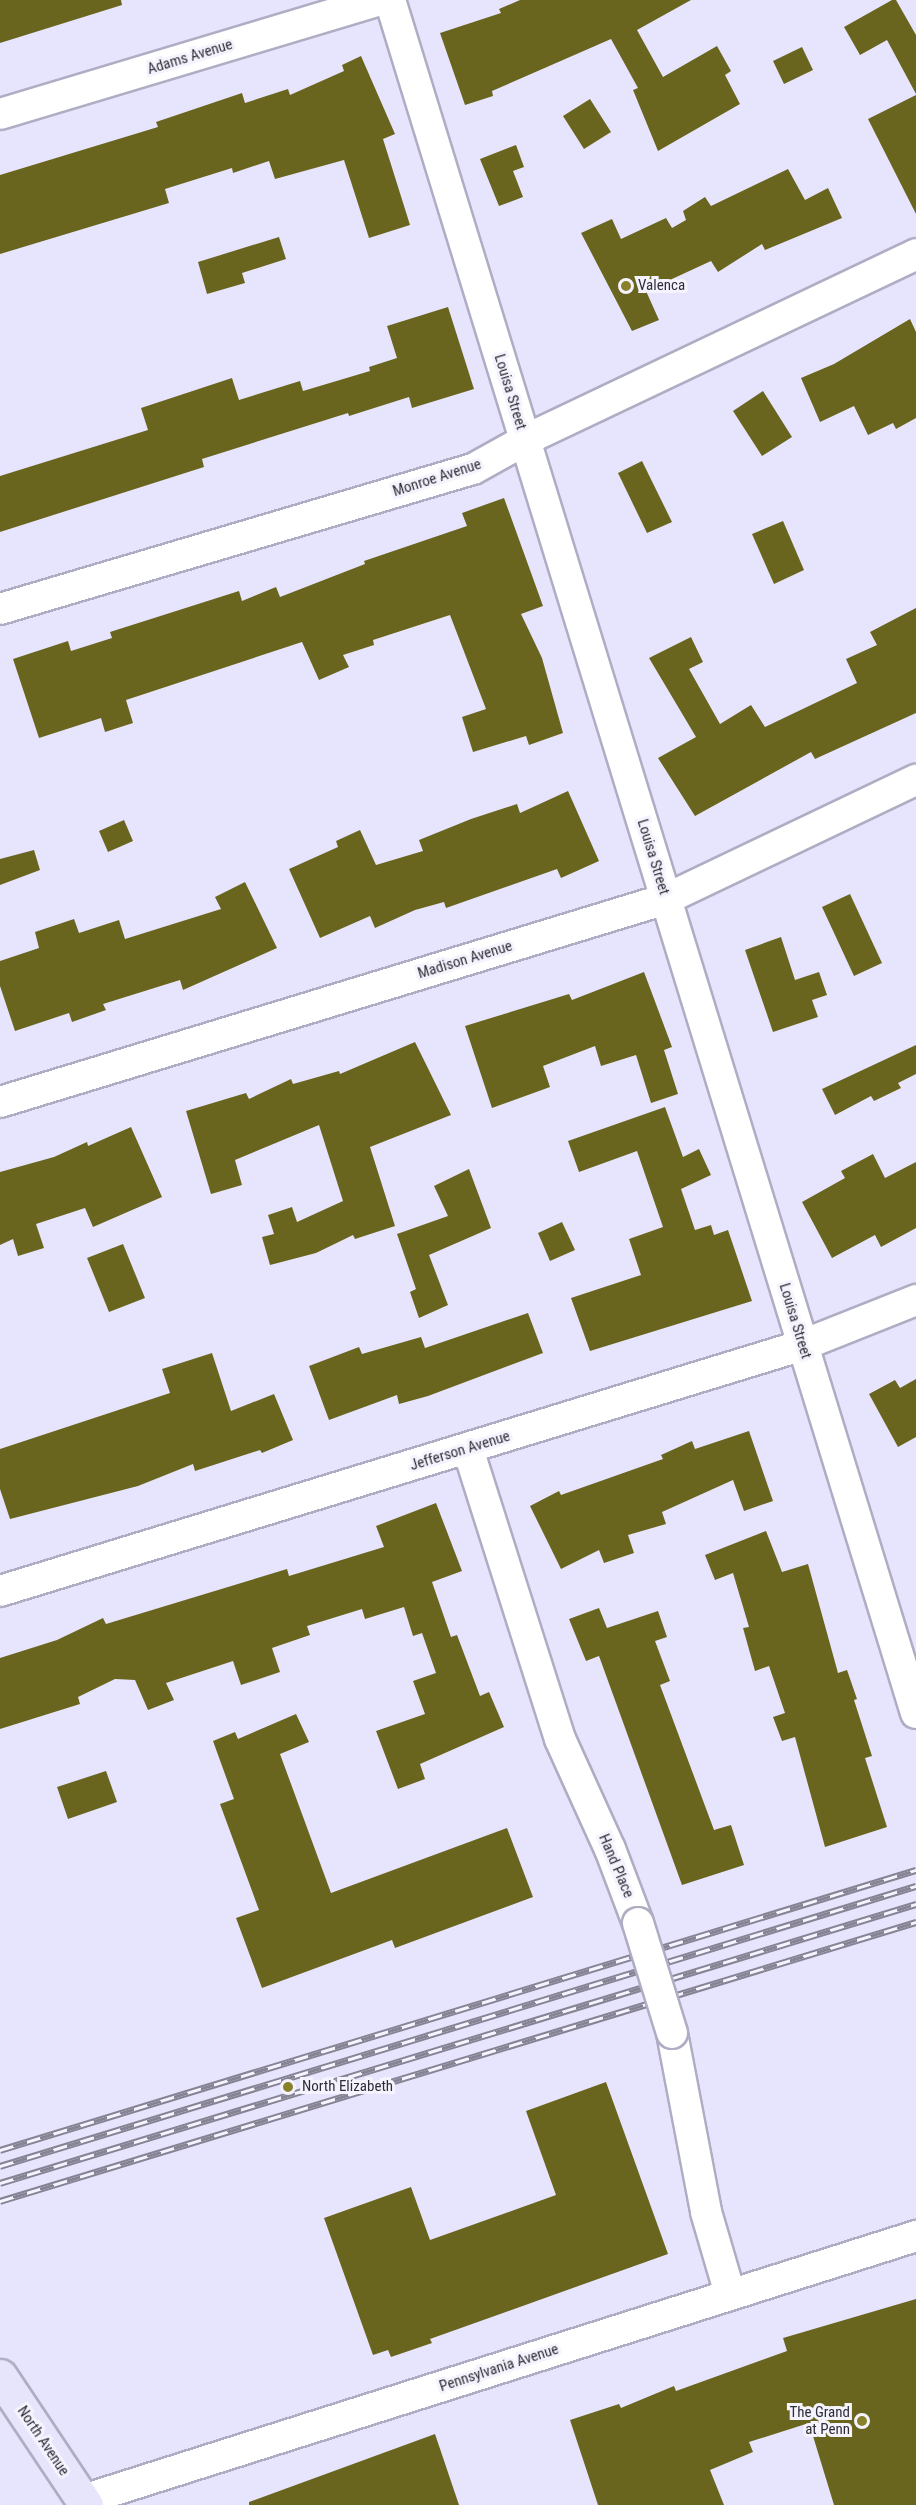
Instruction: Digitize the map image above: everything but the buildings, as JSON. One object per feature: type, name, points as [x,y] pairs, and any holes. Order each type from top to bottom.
[{"type":"main road","name":"North Avenue","points":[[0,2376],[85,2503]]},
{"type":"street","name":"Adams Avenue","points":[[0,114],[380,0]]},
{"type":"street","name":"Louisa Street","points":[[390,0],[916,1713]]},
{"type":"street","name":"Monroe Avenue","points":[[0,609],[473,469],[525,440],[916,254]]},
{"type":"street","name":"Madison Avenue","points":[[0,1102],[666,899],[916,780]]},
{"type":"street","name":"Jefferson Avenue","points":[[0,1591],[802,1345],[916,1300]]},
{"type":"street","name":"Hand Place","points":[[468,1449],[560,1739],[610,1849],[638,1923],[672,2033],[706,2212],[730,2294]]},
{"type":"street","name":"Pennsylvania Avenue","points":[[85,2503],[916,2236]]},
{"type":"railway","points":[[0,2150],[916,1870]]},
{"type":"railway","points":[[0,2166],[916,1886]]},
{"type":"railway","points":[[0,2183],[916,1904]]},
{"type":"railway","points":[[0,2201],[916,1922]]},
{"type":"place","name":"Valenca","points":[[626,286]]},
{"type":"place","name":"North Elizabeth","points":[[288,2087]]},
{"type":"place","name":"The Grand at Penn","points":[[862,2421]]}]
